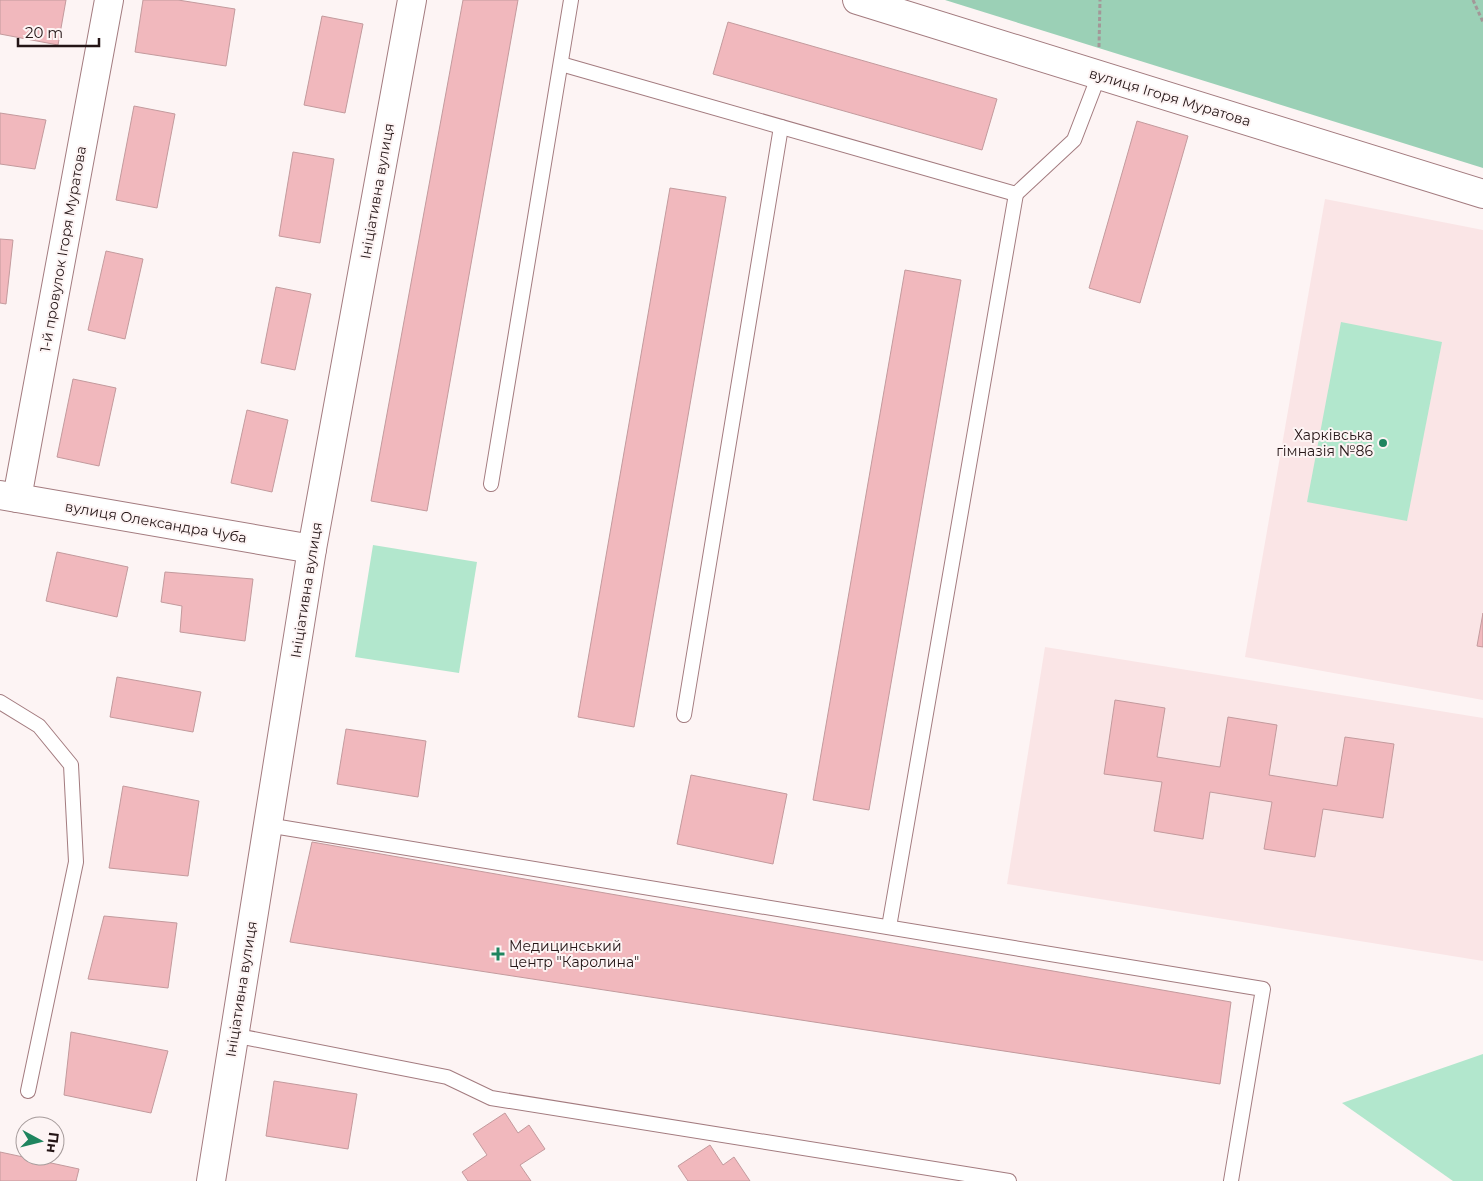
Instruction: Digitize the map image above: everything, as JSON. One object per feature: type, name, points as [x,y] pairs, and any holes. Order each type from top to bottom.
[{"type":"street","name":"1-й провулок Ігоря Муратова","points":[[9,496],[109,0]]},
{"type":"street","name":"Ініціативна вулиця","points":[[211,1181],[312,549],[412,0]]},
{"type":"street","name":"вулиця Ігоря Муратова","points":[[857,0],[1483,194]]},
{"type":"street","name":"вулиця Олександра Чуба","points":[[9,496],[312,549]]},
{"type":"lane","points":[[491,484],[571,0]]},
{"type":"lane","points":[[561,64],[1016,194]]},
{"type":"lane","points":[[889,927],[1016,194],[1074,140],[1099,75]]},
{"type":"lane","points":[[684,715],[781,127]]},
{"type":"lane","points":[[0,702],[39,726],[71,765],[76,862],[28,1091]]},
{"type":"lane","points":[[267,825],[1263,989],[1231,1181]]},
{"type":"lane","points":[[233,1035],[447,1077],[491,1098],[1005,1181]]},
{"type":"path","points":[[1099,75],[1100,0]]},
{"type":"path","points":[[1473,0],[1483,22]]},
{"type":"shaded area","name":"Харківська гімназія №86","points":[[1325,199],[1483,230],[1483,700],[1245,657]]},
{"type":"shaded area","points":[[1045,647],[1483,718],[1483,961],[1007,884]]},
{"type":"green space","points":[[945,0],[1483,0],[1483,168]]},
{"type":"green space","points":[[1341,322],[1442,342],[1407,521],[1307,502]]},
{"type":"green space","points":[[373,545],[477,562],[459,673],[355,657]]},
{"type":"green space","points":[[1483,1054],[1483,1181],[1453,1181],[1342,1103]]},
{"type":"building","points":[[0,0],[66,0],[58,45],[0,34]]},
{"type":"building","points":[[143,0],[178,0],[235,9],[226,66],[135,52]]},
{"type":"building","points":[[463,0],[518,0],[427,511],[371,501]]},
{"type":"building","points":[[322,16],[363,24],[345,113],[304,105]]},
{"type":"building","points":[[728,22],[997,99],[982,150],[713,74]]},
{"type":"building","points":[[134,106],[175,114],[157,208],[116,200]]},
{"type":"building","points":[[0,113],[46,120],[35,169],[0,164]]},
{"type":"building","points":[[1137,121],[1188,136],[1140,303],[1089,288]]},
{"type":"building","points":[[293,152],[334,159],[320,243],[279,236]]},
{"type":"building","points":[[670,188],[726,197],[634,727],[578,717]]},
{"type":"building","points":[[0,239],[13,240],[6,304],[0,303]]},
{"type":"building","points":[[106,251],[143,259],[125,339],[88,330]]},
{"type":"building","points":[[905,270],[961,280],[869,810],[813,800]]},
{"type":"building","points":[[276,287],[311,294],[295,370],[261,363]]},
{"type":"building","points":[[73,379],[116,388],[99,466],[57,457]]},
{"type":"building","points":[[247,410],[288,420],[272,492],[231,483]]},
{"type":"building","points":[[57,552],[128,567],[117,617],[46,601]]},
{"type":"building","points":[[165,572],[253,579],[245,641],[180,632],[182,606],[161,602]]},
{"type":"building","points":[[1483,613],[1483,647],[1477,646]]},
{"type":"building","points":[[117,677],[201,692],[193,732],[110,717]]},
{"type":"building","points":[[1115,700],[1165,708],[1157,757],[1220,767],[1228,717],[1277,725],[1269,775],[1337,786],[1345,737],[1394,744],[1383,818],[1323,809],[1315,857],[1264,849],[1272,802],[1210,792],[1203,839],[1154,831],[1162,782],[1104,774]]},
{"type":"building","points":[[346,729],[426,741],[418,797],[337,784]]},
{"type":"building","points":[[691,775],[787,794],[773,864],[677,844]]},
{"type":"building","points":[[123,786],[199,801],[188,876],[109,868]]},
{"type":"building","points":[[312,842],[1231,1002],[1220,1084],[290,942]]},
{"type":"building","points":[[104,916],[177,923],[168,988],[88,979]]},
{"type":"building","points":[[71,1032],[168,1051],[151,1113],[64,1095]]},
{"type":"building","points":[[274,1081],[357,1094],[348,1149],[266,1136]]},
{"type":"building","points":[[505,1113],[518,1133],[529,1125],[545,1149],[520,1165],[531,1181],[468,1181],[462,1172],[487,1155],[473,1134]]},
{"type":"building","points":[[710,1145],[723,1165],[734,1157],[750,1181],[688,1181],[678,1166]]},
{"type":"building","points":[[0,1152],[15,1155],[15,1166],[65,1166],[79,1169],[76,1181],[0,1181]]},
{"type":"place","name":"Харківська гімназія №86","points":[[1383,443]]},
{"type":"place","name":"Медицинський центр \"Каролина\"","points":[[498,954]]}]
